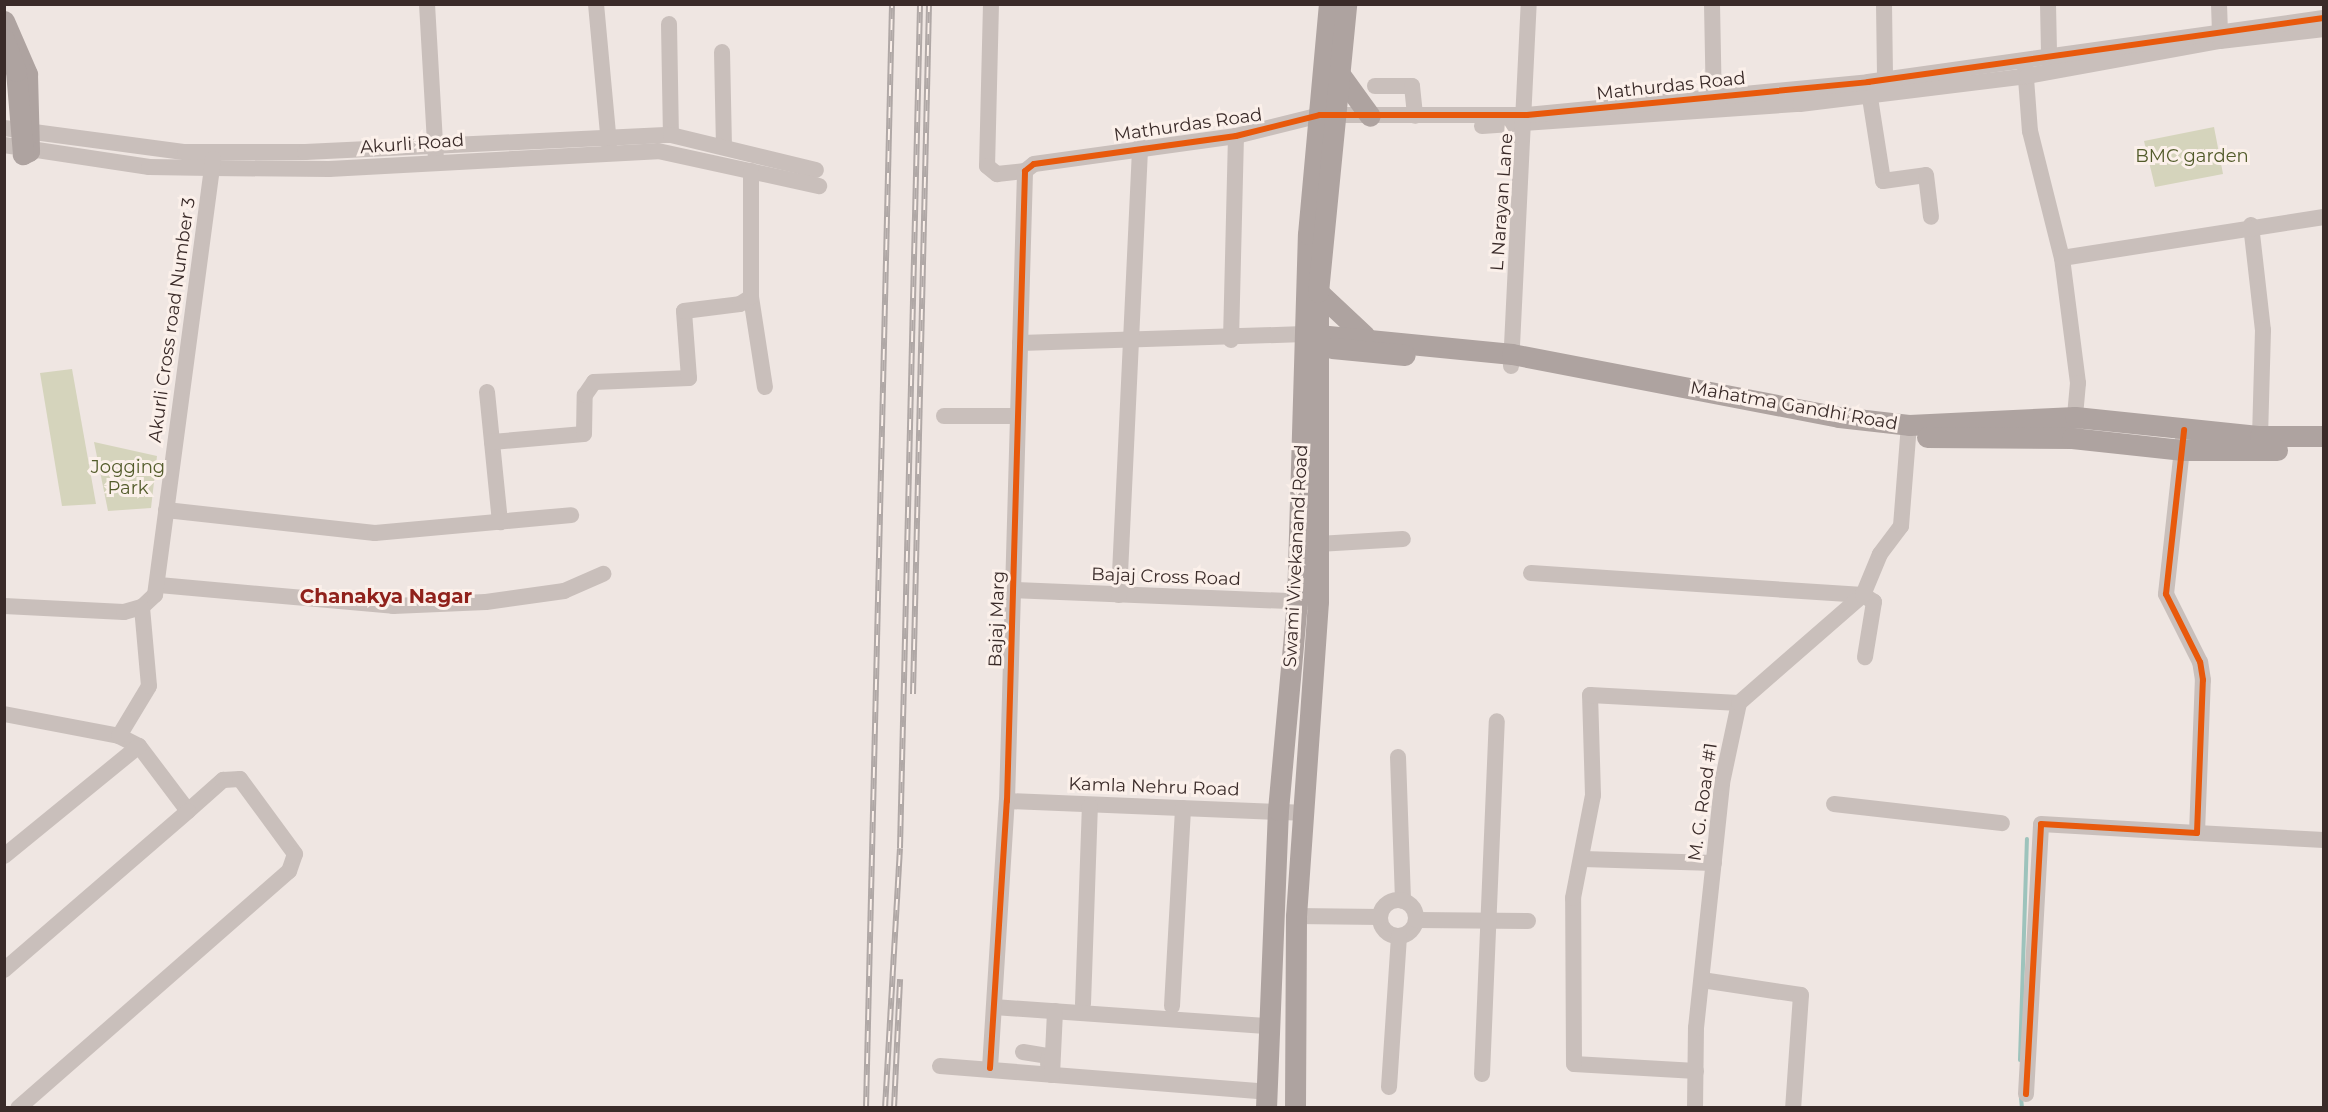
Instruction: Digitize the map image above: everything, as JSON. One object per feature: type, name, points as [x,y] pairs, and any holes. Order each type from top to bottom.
[{"type":"main road","name":"Swami Vivekanand Road","points":[[1295,1107],[1296,916],[1307,602],[1312,340],[1329,4]]},
{"type":"main road","name":"Swami Vivekanand Road","points":[[1267,1100],[1278,810],[1307,602],[1318,544],[1320,376],[1312,340],[1318,292],[1323,121],[1341,76],[1346,4]]},
{"type":"main road","points":[[5,27],[27,74],[17,138]]},
{"type":"main road","points":[[1341,76],[1370,116]]},
{"type":"main road","points":[[1318,292],[1362,344],[1320,376]]},
{"type":"main road","name":"Mahatma Gandhi Road","points":[[1312,340],[1512,360],[1908,431],[2068,428],[2324,451]]},
{"type":"main road","name":"Mahatma Gandhi Road","points":[[2183,440],[2260,436],[2324,436]]},
{"type":"street","points":[[427,4],[436,154]]},
{"type":"street","points":[[596,4],[609,142]]},
{"type":"street","name":"Mathurdas Road","points":[[991,4],[987,166],[997,174],[1024,171],[1034,164],[1140,146],[1236,136],[1323,121],[1370,116],[1527,121],[1869,89],[1885,77],[2021,67],[2049,52],[2220,34],[2324,18]]},
{"type":"street","name":"L Narayan Lane","points":[[1512,360],[1527,121],[1529,4]]},
{"type":"street","points":[[1712,4],[1713,105]]},
{"type":"street","points":[[1884,4],[1885,77]]},
{"type":"street","points":[[2048,4],[2049,52]]},
{"type":"street","points":[[2218,4],[2220,34]]},
{"type":"street","points":[[669,24],[672,135]]},
{"type":"street","points":[[1931,217],[1926,175],[1883,181],[1869,89],[2220,34],[2324,29]]},
{"type":"street","points":[[722,52],[724,147]]},
{"type":"street","points":[[2021,67],[2030,131],[2062,258],[2078,383],[2068,428]]},
{"type":"street","points":[[2021,67],[2054,258],[2070,380],[2068,428]]},
{"type":"street","points":[[1375,86],[1412,87],[1415,116]]},
{"type":"street","points":[[1323,121],[1527,121]]},
{"type":"street","name":"Akurli Road","points":[[17,138],[213,160],[329,169],[436,154],[609,142],[672,135],[724,147],[817,178],[751,171],[684,153],[609,142]]},
{"type":"street","points":[[1231,340],[1236,136]]},
{"type":"street","points":[[1119,595],[1140,146]]},
{"type":"street","name":"Akurli Cross road Number 3","points":[[159,585],[166,510],[213,160]]},
{"type":"street","points":[[751,171],[751,297],[765,387]]},
{"type":"street","name":"Bajaj Marg","points":[[990,1068],[1006,801],[1024,171]]},
{"type":"street","points":[[2062,258],[2251,225],[2324,217]]},
{"type":"street","points":[[2251,225],[2263,330],[2260,436]]},
{"type":"street","points":[[492,442],[584,434],[585,395],[594,382],[689,378],[684,311],[740,304],[751,297]]},
{"type":"street","points":[[1020,343],[1312,340]]},
{"type":"street","points":[[487,392],[500,522]]},
{"type":"street","points":[[944,416],[1018,416]]},
{"type":"street","points":[[1696,1071],[1574,1064],[1573,898],[1583,859],[1593,795],[1590,695],[1739,704],[1863,595],[1881,554],[1901,526],[1908,431]]},
{"type":"street","points":[[2183,440],[2166,594],[2200,662],[2203,680],[2197,833]]},
{"type":"street","points":[[166,510],[375,533],[571,515]]},
{"type":"street","points":[[1318,544],[1403,539]]},
{"type":"street","points":[[1531,573],[1863,595],[1874,602],[1865,657]]},
{"type":"street","points":[[4,606],[124,612],[142,607],[159,585],[393,606],[486,602],[564,591],[603,574]]},
{"type":"street","name":"Bajaj Cross Road","points":[[1013,591],[1307,602]]},
{"type":"street","points":[[120,736],[149,686],[142,607]]},
{"type":"street","name":"M. G. Road #1","points":[[1695,1107],[1702,980],[1722,783],[1739,704]]},
{"type":"street","points":[[4,714],[120,736],[139,746],[189,811]]},
{"type":"street","points":[[1482,1074],[1497,721]]},
{"type":"street","points":[[4,856],[139,746]]},
{"type":"street","points":[[1398,757],[1403,901]]},
{"type":"street","points":[[4,970],[223,780],[240,779],[295,854],[290,871],[18,1107]]},
{"type":"street","name":"Kamla Nehru Road","points":[[1006,801],[1089,806],[1278,810],[1301,813]]},
{"type":"street","points":[[1834,804],[2002,823]]},
{"type":"street","points":[[1083,1004],[1089,806]]},
{"type":"street","points":[[1172,1006],[1183,808]]},
{"type":"street","points":[[2026,1094],[2041,824],[2324,840]]},
{"type":"street","points":[[1583,859],[1714,863]]},
{"type":"street","points":[[1399,936],[1383,930],[1380,917],[1386,904],[1403,901],[1413,908],[1416,920]]},
{"type":"street","points":[[1296,916],[1380,917]]},
{"type":"street","points":[[1389,1087],[1399,936],[1416,920],[1528,921]]},
{"type":"street","points":[[1702,980],[1801,995],[1793,1107]]},
{"type":"street","points":[[994,1007],[1269,1026]]},
{"type":"street","points":[[1049,1075],[1055,1011]]},
{"type":"street","points":[[1023,1052],[1049,1056]]},
{"type":"street","points":[[940,1066],[990,1068],[1267,1100]]},
{"type":"green space","name":"BMC garden","points":[[2214,127],[2223,174],[2155,187],[2144,141]]},
{"type":"green space","points":[[72,369],[96,504],[62,506],[40,373]]},
{"type":"green space","name":"Jogging Park","points":[[94,442],[157,456],[151,508],[108,511]]},
{"type":"waterway","points":[[2020,1060],[2027,839]]},
{"type":"waterway","points":[[2021,1097],[2022,1108]]},
{"type":"railway","points":[[866,1108],[892,4]]},
{"type":"railway","points":[[885,1108],[900,848],[920,4]]},
{"type":"railway","points":[[913,694],[929,4]]},
{"type":"railway","points":[[894,1108],[900,979]]},
{"type":"cycle path","points":[[990,1068],[1007,801],[1025,171],[1034,164],[1236,136],[1320,115],[1527,115],[1868,82],[2324,18]]},
{"type":"cycle path","points":[[2026,1094],[2041,824],[2197,833],[2203,680],[2200,662],[2166,594],[2184,430]]},
{"type":"district","name":"Chanakya Nagar","points":[[386,596]]}]
